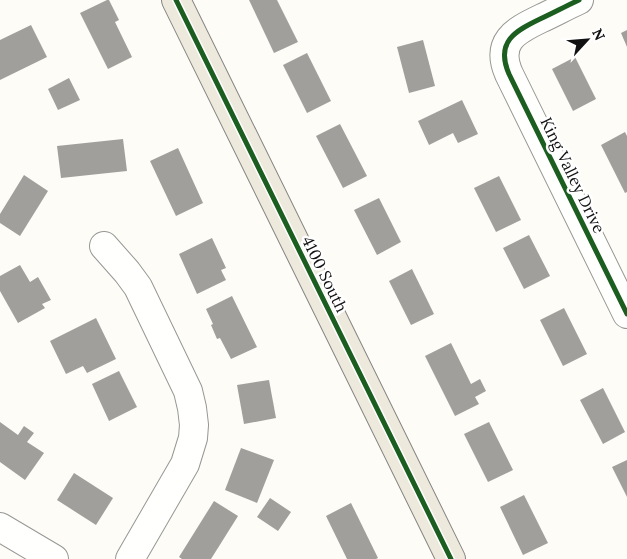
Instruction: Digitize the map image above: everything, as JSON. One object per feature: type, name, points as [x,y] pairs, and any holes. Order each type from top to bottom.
[{"type":"main road","name":"4100 South","points":[[176,0],[451,559]]},
{"type":"street","name":"King Valley Drive","points":[[579,0],[519,30],[509,40],[504,60],[509,74],[627,314]]},
{"type":"street","points":[[104,246],[138,287],[188,391],[194,425],[193,438],[185,464],[130,559]]},
{"type":"street","points":[[0,526],[54,559]]},
{"type":"building","points":[[109,0],[119,20],[115,22],[132,57],[108,69],[80,13]]},
{"type":"building","points":[[249,0],[277,0],[298,42],[274,53]]},
{"type":"building","points":[[31,25],[47,57],[0,80],[0,40]]},
{"type":"building","points":[[627,30],[627,47],[621,33]]},
{"type":"building","points":[[423,40],[435,86],[409,93],[397,47]]},
{"type":"building","points":[[307,53],[331,101],[307,113],[283,65]]},
{"type":"building","points":[[575,57],[596,99],[573,111],[552,69]]},
{"type":"building","points":[[69,78],[80,100],[58,110],[48,89]]},
{"type":"building","points":[[462,100],[478,134],[458,143],[453,133],[429,145],[418,121]]},
{"type":"building","points":[[340,124],[367,176],[343,188],[316,136]]},
{"type":"building","points":[[625,132],[627,136],[627,192],[625,193],[601,145]]},
{"type":"building","points":[[123,139],[127,171],[61,178],[57,146]]},
{"type":"building","points":[[178,148],[203,203],[176,216],[150,161]]},
{"type":"building","points":[[24,175],[48,191],[20,236],[0,223],[0,214]]},
{"type":"building","points":[[499,176],[521,220],[496,232],[474,188]]},
{"type":"building","points":[[379,198],[401,242],[377,255],[354,210]]},
{"type":"building","points":[[529,235],[550,276],[524,289],[503,248]]},
{"type":"building","points":[[212,238],[226,268],[221,270],[226,280],[197,294],[179,254]]},
{"type":"building","points":[[20,265],[30,282],[38,277],[51,300],[42,304],[45,308],[18,323],[0,291],[0,276]]},
{"type":"building","points":[[412,269],[434,314],[411,325],[389,281]]},
{"type":"building","points":[[232,296],[257,347],[231,359],[220,338],[217,339],[206,309]]},
{"type":"building","points":[[564,308],[587,354],[563,366],[540,320]]},
{"type":"building","points":[[96,318],[116,359],[87,373],[83,366],[66,374],[50,341]]},
{"type":"building","points":[[451,343],[471,384],[480,379],[486,391],[475,397],[479,404],[455,416],[425,356]]},
{"type":"building","points":[[119,371],[137,407],[109,421],[92,384]]},
{"type":"building","points":[[269,380],[276,418],[244,424],[237,385]]},
{"type":"building","points":[[603,388],[625,432],[603,444],[580,400]]},
{"type":"building","points":[[0,422],[18,435],[24,426],[34,433],[27,442],[44,453],[25,480],[0,462]]},
{"type":"building","points":[[489,422],[513,470],[488,482],[464,434]]},
{"type":"building","points":[[241,448],[274,460],[257,503],[225,490]]},
{"type":"building","points":[[627,460],[627,497],[612,467]]},
{"type":"building","points":[[74,473],[113,498],[96,525],[57,500]]},
{"type":"building","points":[[524,495],[548,543],[523,555],[500,507]]},
{"type":"building","points":[[270,498],[291,512],[278,531],[257,517]]},
{"type":"building","points":[[214,501],[238,516],[211,559],[182,559],[179,557]]},
{"type":"building","points":[[351,503],[378,558],[376,559],[347,559],[326,516]]},
{"type":"cycle path","points":[[176,0],[451,559]]},
{"type":"cycle path","points":[[579,0],[531,23],[516,33],[506,46],[504,54],[505,63],[627,314]]}]
